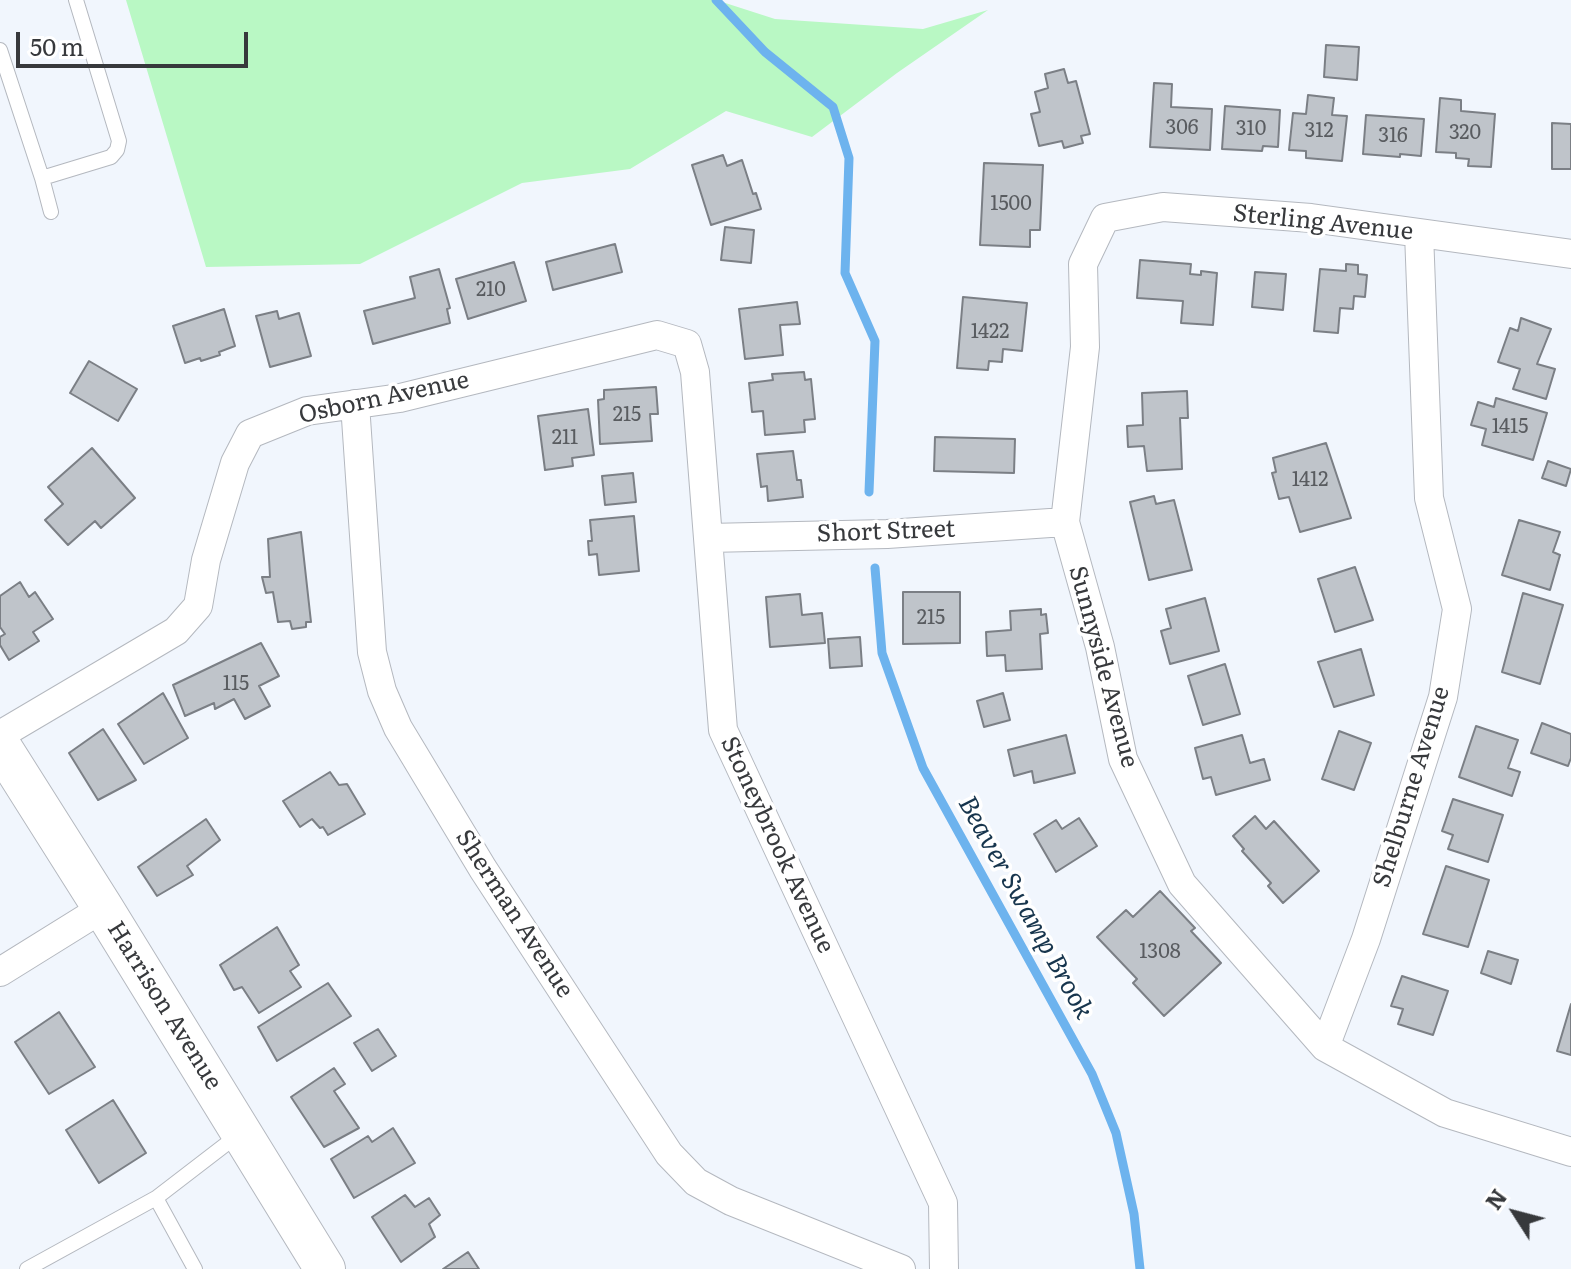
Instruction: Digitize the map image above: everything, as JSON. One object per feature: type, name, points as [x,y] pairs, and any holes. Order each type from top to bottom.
[{"type":"main road","name":"Harrison Avenue","points":[[0,745],[325,1269]]},
{"type":"street","name":"Sterling Avenue","points":[[1092,245],[1105,218],[1163,207],[1311,218],[1571,254]]},
{"type":"street","name":"Shelburne Avenue","points":[[1325,1047],[1366,939],[1443,697],[1457,609],[1429,498],[1419,233]]},
{"type":"street","name":"Sunnyside Avenue","points":[[1092,245],[1083,264],[1085,347],[1065,522],[1100,647],[1123,759],[1182,884],[1325,1047],[1445,1113],[1571,1152]]},
{"type":"street","name":"Stoneybrook Avenue","points":[[647,337],[657,335],[687,344],[695,372],[723,730],[943,1203],[944,1269]]},
{"type":"street","name":"Osborn Avenue","points":[[0,735],[176,631],[198,606],[206,560],[235,463],[250,434],[307,411],[400,398],[647,337]]},
{"type":"street","name":"Sherman Avenue","points":[[355,404],[372,652],[382,691],[398,728],[483,869],[669,1154],[696,1182],[731,1201],[901,1269]]},
{"type":"street","name":"Short Street","points":[[708,538],[887,534],[1065,522]]},
{"type":"street","points":[[0,972],[103,908]]},
{"type":"lane","points":[[42,178],[111,157],[119,141],[76,0]]},
{"type":"lane","points":[[0,50],[51,212]]},
{"type":"lane","points":[[27,1269],[156,1198],[242,1132]]},
{"type":"lane","points":[[156,1198],[195,1269]]},
{"type":"green space","points":[[126,0],[716,0],[775,19],[923,29],[988,10],[812,137],[726,111],[630,169],[522,183],[360,264],[206,267]]},
{"type":"building","points":[[1326,45],[1359,47],[1357,80],[1324,77]]},
{"type":"building","points":[[1064,69],[1068,83],[1076,81],[1090,134],[1081,136],[1083,143],[1064,148],[1062,141],[1039,146],[1031,114],[1040,112],[1035,92],[1048,88],[1045,74]]},
{"type":"building","points":[[1154,83],[1172,84],[1171,107],[1212,109],[1210,150],[1150,147]]},
{"type":"building","points":[[1308,95],[1334,98],[1332,115],[1347,116],[1342,161],[1306,158],[1306,151],[1289,150],[1293,113],[1306,114]]},
{"type":"building","points":[[1440,98],[1461,100],[1461,111],[1495,114],[1491,167],[1468,166],[1469,159],[1456,158],[1456,153],[1436,152]]},
{"type":"building","points":[[1225,106],[1280,110],[1278,147],[1263,146],[1262,151],[1222,149]]},
{"type":"building","points":[[1366,115],[1424,119],[1421,156],[1363,154]]},
{"type":"building","points":[[1552,123],[1571,124],[1571,169],[1552,169]]},
{"type":"building","points":[[723,155],[727,166],[742,160],[761,209],[711,225],[692,165]]},
{"type":"building","points":[[984,163],[1043,165],[1040,230],[1030,230],[1030,247],[980,245]]},
{"type":"building","points":[[725,227],[754,230],[751,263],[721,260]]},
{"type":"building","points":[[615,244],[622,272],[553,290],[546,262]]},
{"type":"building","points":[[1140,260],[1191,264],[1190,274],[1201,275],[1201,271],[1217,273],[1213,325],[1181,323],[1183,301],[1137,298]]},
{"type":"building","points":[[514,262],[526,301],[468,319],[456,279]]},
{"type":"building","points":[[1346,264],[1358,265],[1358,274],[1367,275],[1365,297],[1354,296],[1353,309],[1340,308],[1338,333],[1314,331],[1320,269],[1346,271]]},
{"type":"building","points":[[439,269],[450,308],[447,309],[450,323],[373,344],[364,311],[415,298],[410,277]]},
{"type":"building","points":[[1255,272],[1286,274],[1283,310],[1252,307]]},
{"type":"building","points":[[963,297],[1027,303],[1022,351],[1003,349],[1002,362],[989,361],[988,370],[957,368]]},
{"type":"building","points":[[797,302],[800,324],[780,325],[783,355],[745,359],[739,309]]},
{"type":"building","points":[[224,309],[235,346],[219,352],[220,355],[185,363],[173,326]]},
{"type":"building","points":[[277,311],[279,319],[299,313],[311,356],[270,367],[256,316]]},
{"type":"building","points":[[1521,318],[1551,329],[1537,364],[1555,369],[1546,399],[1513,389],[1520,369],[1498,362],[1510,328],[1518,331]]},
{"type":"building","points":[[89,361],[137,389],[118,421],[70,393]]},
{"type":"building","points":[[804,372],[805,380],[811,379],[815,419],[804,420],[805,432],[765,435],[763,411],[752,412],[749,383],[773,380],[772,374]]},
{"type":"building","points":[[656,387],[658,414],[650,414],[652,441],[600,444],[598,400],[604,399],[604,390]]},
{"type":"building","points":[[1187,391],[1188,418],[1180,418],[1182,469],[1147,471],[1144,446],[1128,447],[1127,426],[1143,425],[1142,393]]},
{"type":"building","points":[[1496,398],[1547,413],[1533,460],[1482,445],[1486,429],[1471,425],[1478,402],[1494,407]]},
{"type":"building","points":[[588,409],[594,455],[572,458],[573,466],[545,470],[538,416]]},
{"type":"building","points":[[935,437],[1015,439],[1014,473],[934,471]]},
{"type":"building","points":[[1326,443],[1351,518],[1300,532],[1289,497],[1279,499],[1272,473],[1276,472],[1273,458]]},
{"type":"building","points":[[92,448],[135,498],[101,528],[95,521],[68,545],[45,520],[63,504],[48,487]]},
{"type":"building","points":[[793,451],[803,497],[768,501],[767,486],[761,487],[757,454]]},
{"type":"building","points":[[1548,461],[1571,469],[1566,486],[1542,478]]},
{"type":"building","points":[[633,473],[636,502],[605,505],[602,476]]},
{"type":"building","points":[[1154,496],[1156,504],[1174,500],[1192,570],[1149,580],[1130,502]]},
{"type":"building","points":[[634,516],[639,571],[599,575],[597,554],[589,555],[588,541],[592,541],[590,520]]},
{"type":"building","points":[[1519,520],[1560,532],[1553,552],[1560,555],[1550,590],[1502,575]]},
{"type":"building","points":[[301,532],[311,622],[306,622],[306,627],[292,629],[290,621],[278,622],[273,592],[266,593],[262,577],[270,577],[268,539]]},
{"type":"building","points":[[1355,567],[1373,620],[1335,632],[1318,579]]},
{"type":"building","points":[[20,582],[29,597],[35,592],[53,619],[33,632],[39,641],[9,660],[0,645],[0,637],[5,634],[0,627],[0,596]]},
{"type":"building","points":[[903,592],[960,592],[960,643],[903,644]]},
{"type":"building","points":[[1523,593],[1563,605],[1540,684],[1502,672]]},
{"type":"building","points":[[800,594],[802,615],[822,613],[825,643],[770,647],[766,597]]},
{"type":"building","points":[[1205,598],[1219,651],[1170,664],[1161,631],[1171,628],[1166,609]]},
{"type":"building","points":[[1041,609],[1041,615],[1046,614],[1048,633],[1040,634],[1042,669],[1006,671],[1005,655],[987,656],[986,632],[1011,630],[1010,611]]},
{"type":"building","points":[[860,637],[862,666],[830,668],[828,639]]},
{"type":"building","points":[[261,643],[279,676],[259,686],[270,706],[245,719],[234,699],[215,709],[214,703],[185,716],[173,685]]},
{"type":"building","points":[[1361,649],[1374,695],[1334,707],[1318,662]]},
{"type":"building","points":[[1225,664],[1240,714],[1203,725],[1188,676]]},
{"type":"building","points":[[163,693],[188,738],[144,764],[118,724]]},
{"type":"building","points":[[1003,693],[1010,720],[984,727],[977,701]]},
{"type":"building","points":[[1542,723],[1571,734],[1568,766],[1531,753]]},
{"type":"building","points":[[1476,726],[1518,740],[1508,768],[1520,772],[1512,796],[1459,777]]},
{"type":"building","points":[[103,729],[136,780],[98,800],[69,753]]},
{"type":"building","points":[[1339,731],[1371,743],[1354,790],[1322,779]]},
{"type":"building","points":[[1066,735],[1075,773],[1034,783],[1032,771],[1014,776],[1008,750]]},
{"type":"building","points":[[1242,735],[1250,763],[1264,759],[1270,780],[1216,795],[1211,777],[1203,779],[1195,748]]},
{"type":"building","points":[[330,772],[339,785],[347,784],[365,814],[328,835],[312,819],[300,827],[283,801]]},
{"type":"building","points":[[1453,799],[1503,815],[1488,862],[1448,849],[1453,835],[1442,831]]},
{"type":"building","points":[[1255,816],[1266,829],[1274,821],[1319,871],[1283,903],[1233,836]]},
{"type":"building","points":[[1079,818],[1097,846],[1056,872],[1034,834],[1056,820],[1062,829]]},
{"type":"building","points":[[206,819],[220,840],[187,866],[193,875],[157,896],[138,867]]},
{"type":"building","points":[[1446,866],[1489,880],[1468,947],[1423,934]]},
{"type":"building","points":[[1160,891],[1195,928],[1191,931],[1221,963],[1164,1016],[1133,983],[1137,979],[1097,937],[1126,910],[1133,917]]},
{"type":"building","points":[[277,927],[299,965],[290,971],[301,987],[259,1013],[242,987],[234,990],[220,965]]},
{"type":"building","points":[[1488,951],[1518,960],[1511,984],[1481,973]]},
{"type":"building","points":[[1402,976],[1448,991],[1433,1035],[1398,1024],[1403,1009],[1391,1006]]},
{"type":"building","points":[[328,983],[351,1016],[277,1061],[258,1027]]},
{"type":"building","points":[[1571,1004],[1571,1055],[1557,1051]]},
{"type":"building","points":[[59,1012],[95,1067],[49,1094],[15,1042]]},
{"type":"building","points":[[378,1029],[396,1056],[372,1071],[354,1043]]},
{"type":"building","points":[[334,1068],[345,1084],[334,1091],[359,1128],[324,1147],[291,1097]]},
{"type":"building","points":[[113,1100],[146,1153],[99,1183],[66,1130]]},
{"type":"building","points":[[393,1128],[415,1163],[354,1198],[331,1159],[368,1136],[372,1142]]},
{"type":"building","points":[[405,1195],[415,1207],[429,1198],[440,1215],[429,1224],[435,1237],[401,1262],[372,1217]]},
{"type":"building","points":[[468,1252],[479,1269],[443,1269]]},
{"type":"waterway","name":"Beaver Swamp Brook","points":[[716,0],[765,52],[833,107],[849,158],[845,273],[875,341],[869,492]]},
{"type":"waterway","name":"Beaver Swamp Brook","points":[[875,568],[882,653],[923,768],[1092,1074],[1116,1133],[1134,1214],[1140,1269]]}]
